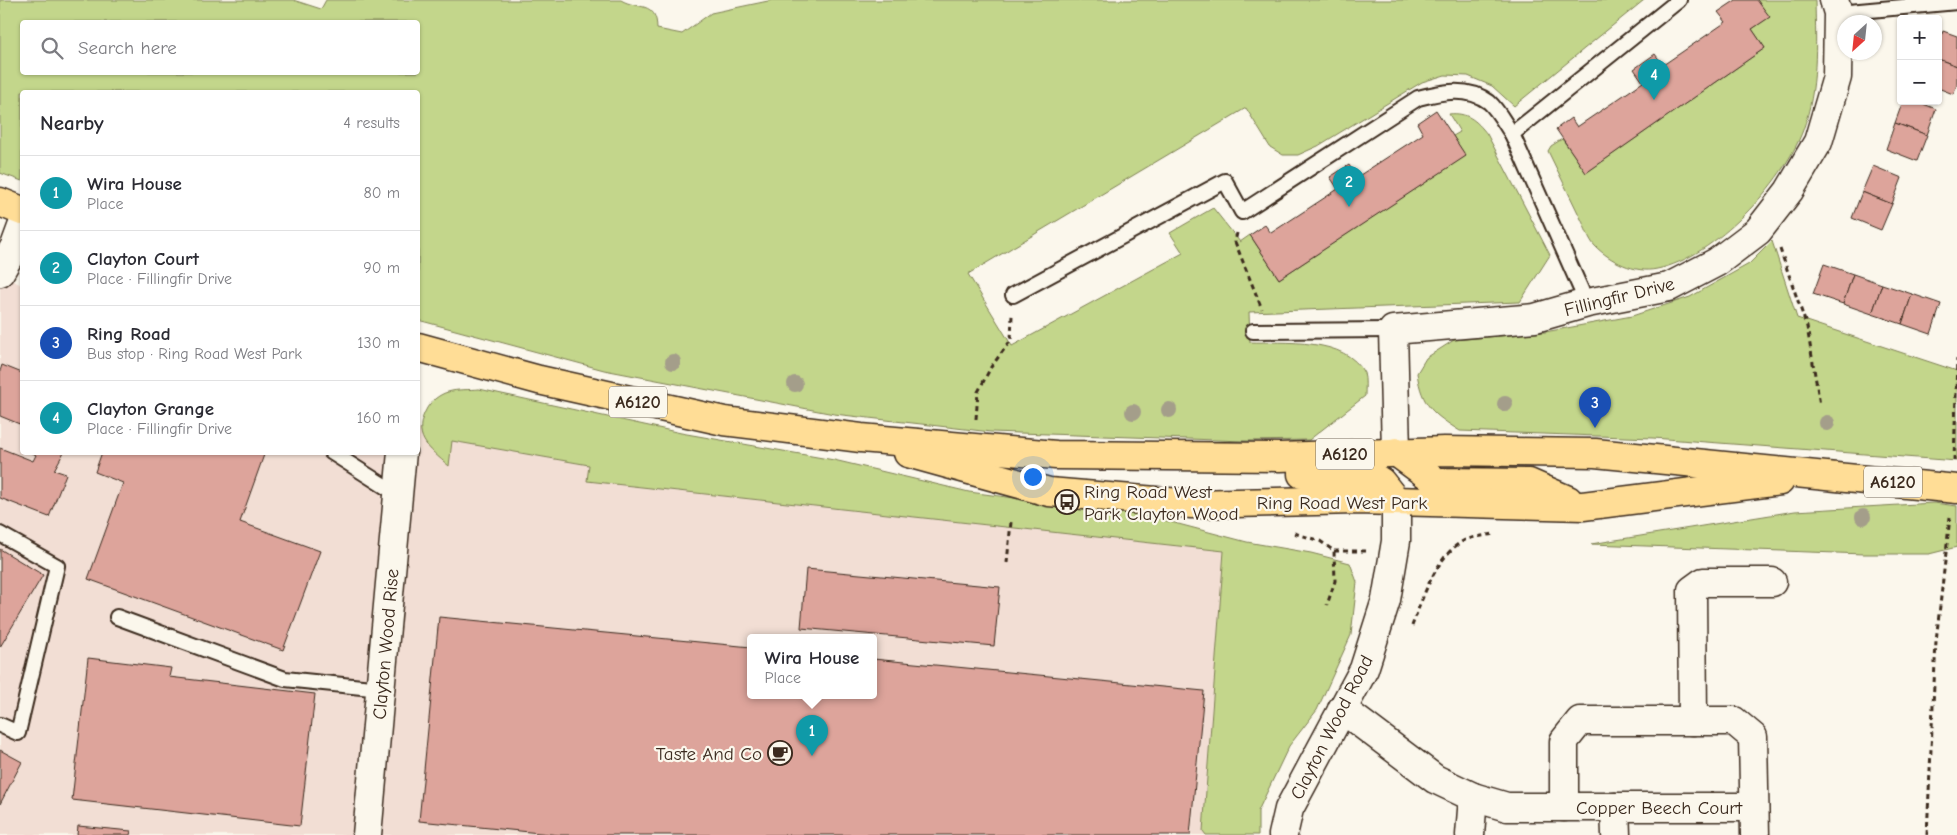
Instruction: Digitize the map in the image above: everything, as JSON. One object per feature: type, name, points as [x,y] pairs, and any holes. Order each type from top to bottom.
[{"type":"highway","points":[[0,202],[20,210]]},
{"type":"highway","name":"Ring Road West Park","points":[[420,350],[539,380],[724,421],[861,438],[1056,455],[1280,457],[1396,452],[1595,453],[1955,488]]},
{"type":"highway","name":"Ring Road West Park","points":[[861,438],[943,464],[1049,492],[1192,504],[1396,501],[1583,506],[1829,475]]},
{"type":"highway","points":[[1396,452],[1396,501]]},
{"type":"highway","name":"A6120","points":[[1396,452],[1437,482],[1529,484],[1583,506]]},
{"type":"highway","name":"A6120","points":[[1201,456],[1259,471],[1368,474],[1381,482],[1396,501]]},
{"type":"street","name":"Fillingfir Drive","points":[[1393,330],[1535,318],[1587,303],[1669,287],[1717,262],[1758,231],[1789,191],[1818,142],[1837,77],[1836,6]]},
{"type":"street","points":[[0,272],[20,233]]},
{"type":"street","points":[[1393,330],[1396,452]]},
{"type":"street","name":"Clayton Wood Rise","points":[[371,834],[381,689],[402,455]]},
{"type":"street","name":"Clayton Wood Road","points":[[1284,835],[1289,809],[1364,669],[1386,600],[1396,541],[1396,501]]},
{"type":"street","points":[[1693,721],[1692,590],[1703,582],[1772,582]]},
{"type":"street","name":"Copper Beech Court","points":[[1342,710],[1436,779],[1472,797],[1507,807],[1754,807]]},
{"type":"street","name":"Copper Beech Court","points":[[1564,807],[1564,741],[1580,721],[1734,721],[1753,737],[1755,835]]},
{"type":"street","points":[[1470,835],[1472,797]]},
{"type":"street","points":[[1615,807],[1616,835]]},
{"type":"lane","points":[[1512,134],[1679,0]]},
{"type":"lane","points":[[1836,6],[1957,2]]},
{"type":"lane","points":[[1013,295],[1225,181],[1242,212],[1418,98],[1440,92],[1469,92],[1490,103],[1512,134],[1587,303]]},
{"type":"lane","name":"Fillingfir Drive","points":[[1253,331],[1393,330]]},
{"type":"lane","points":[[336,455],[397,494]]},
{"type":"lane","points":[[0,534],[57,566],[18,734],[0,725]]},
{"type":"lane","points":[[117,617],[285,679],[381,689]]},
{"type":"path","points":[[1242,212],[1235,242],[1270,330]]},
{"type":"path","points":[[1768,218],[1807,327],[1820,405]]},
{"type":"path","points":[[974,448],[978,392],[991,367],[1011,340],[1013,295]]},
{"type":"path","points":[[1927,835],[1936,640],[1955,488],[1957,359]]},
{"type":"path","points":[[1007,563],[1011,522]]},
{"type":"path","points":[[1412,626],[1426,587],[1442,562],[1463,541],[1501,533]]},
{"type":"shaded area","points":[[0,275],[20,284],[20,455],[420,455],[420,429],[452,441],[589,465],[587,481],[1224,551],[1203,830],[1206,835],[0,835]]},
{"type":"green space","points":[[0,0],[293,0],[321,9],[326,0],[621,0],[650,10],[654,14],[657,29],[682,34],[711,13],[773,0],[1644,0],[1514,106],[1492,86],[1468,76],[1445,75],[1422,82],[1318,146],[1298,155],[1283,155],[1270,147],[1246,108],[968,274],[1012,346],[1183,253],[1170,233],[1213,208],[1240,242],[1250,235],[1279,279],[1465,156],[1453,136],[1460,132],[1449,114],[1461,114],[1471,118],[1487,134],[1550,255],[1520,302],[1249,312],[1250,342],[1313,344],[1329,348],[1343,353],[1355,361],[1364,373],[1365,396],[1309,440],[1245,441],[991,432],[834,414],[604,370],[420,321],[420,90],[20,90],[20,180],[0,173]]},
{"type":"green space","points":[[1757,0],[1815,0],[1816,51],[1814,83],[1808,114],[1794,150],[1780,172],[1744,215],[1701,250],[1679,262],[1657,269],[1640,270],[1615,261],[1601,252],[1591,240],[1548,151],[1551,146],[1562,139],[1587,172],[1765,48],[1752,29],[1769,17]]},
{"type":"green space","points":[[1772,241],[1797,318],[1957,371],[1957,461],[1653,438],[1460,431],[1436,414],[1422,394],[1417,373],[1426,358],[1454,340],[1545,332],[1632,316],[1690,297],[1749,264]]},
{"type":"green space","points":[[479,389],[681,433],[834,460],[969,492],[1144,515],[1247,542],[1311,553],[1350,563],[1357,582],[1351,635],[1317,710],[1289,746],[1258,811],[1258,835],[1206,835],[1203,831],[1224,551],[587,481],[589,465],[452,441],[449,466],[424,441],[421,434],[422,418],[433,400],[442,394],[455,390]]},
{"type":"green space","points":[[1934,503],[1957,506],[1957,547],[1929,554],[1864,554],[1591,544],[1795,511]]},
{"type":"building","points":[[1736,0],[1757,0],[1770,17],[1752,29],[1765,48],[1586,173],[1556,129],[1571,118],[1577,127],[1643,82],[1634,69],[1655,54],[1663,65],[1726,22],[1718,12]]},
{"type":"building","points":[[1943,31],[1957,36],[1957,66],[1942,60]]},
{"type":"building","points":[[1942,60],[1957,66],[1957,85],[1953,94],[1942,90]]},
{"type":"building","points":[[1902,105],[1926,105],[1936,109],[1927,135],[1895,123]]},
{"type":"building","points":[[1436,110],[1466,156],[1279,279],[1250,235],[1265,225],[1271,233],[1338,189],[1330,177],[1349,165],[1357,177],[1423,134],[1417,123]]},
{"type":"building","points":[[1895,123],[1927,135],[1917,161],[1886,149]]},
{"type":"building","points":[[1873,166],[1902,178],[1892,204],[1862,192]]},
{"type":"building","points":[[1862,192],[1892,204],[1881,230],[1852,218]]},
{"type":"building","points":[[1824,264],[1853,274],[1843,304],[1813,294]]},
{"type":"building","points":[[1853,274],[1882,284],[1872,314],[1843,304]]},
{"type":"building","points":[[1882,284],[1912,294],[1902,324],[1872,314]]},
{"type":"building","points":[[1912,294],[1941,304],[1931,334],[1902,324]]},
{"type":"building","points":[[2,365],[20,372],[20,424],[0,416],[0,371]]},
{"type":"building","points":[[0,448],[33,461],[36,455],[62,455],[54,470],[66,474],[49,517],[0,498]]},
{"type":"building","points":[[101,455],[264,455],[240,522],[320,551],[283,650],[88,579],[123,483],[95,472]]},
{"type":"building","points":[[0,549],[43,575],[0,647]]},
{"type":"building","points":[[806,569],[1000,587],[994,646],[801,628]]},
{"type":"building","points":[[439,617],[747,647],[747,699],[877,699],[877,659],[1204,691],[1190,835],[560,835],[419,821]]},
{"type":"building","points":[[88,658],[171,668],[169,677],[315,694],[300,826],[72,800]]},
{"type":"building","points":[[0,750],[22,762],[0,804]]},
{"type":"building","points":[[78,826],[131,831],[130,835],[77,835]]},
{"type":"place","name":"Clayton Grange","points":[[1654,100]]},
{"type":"place","name":"Clayton Court","points":[[1349,207]]},
{"type":"place","name":"Ring Road","points":[[1595,428]]},
{"type":"place","name":"Ring Road West Park Clayton Wood","points":[[1067,502]]},
{"type":"place","name":"Taste And Co","points":[[780,753]]},
{"type":"place","name":"Wira House","points":[[812,756]]}]
